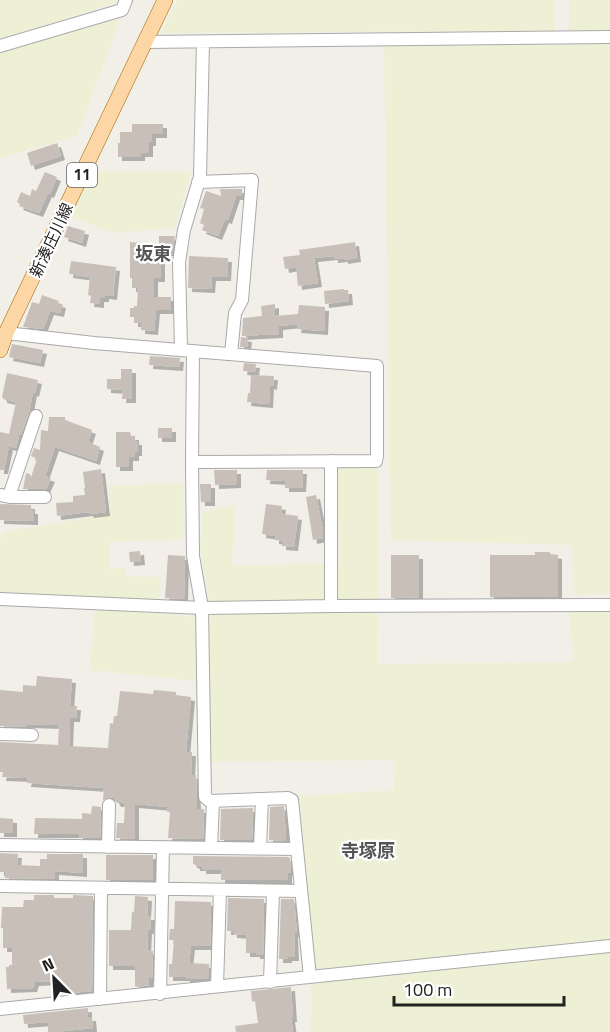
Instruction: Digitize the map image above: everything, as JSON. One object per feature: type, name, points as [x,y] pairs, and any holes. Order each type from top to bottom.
[{"type":"main road","name":"新湊庄川線","points":[[0,350],[6,333],[165,0]]},
{"type":"street","points":[[0,46],[122,10],[126,0]]},
{"type":"street","points":[[145,42],[610,37]]},
{"type":"street","points":[[203,42],[200,177],[184,230],[179,262],[187,351],[194,556],[202,608],[211,848]]},
{"type":"street","points":[[198,182],[252,180],[242,300],[235,313],[231,354]]},
{"type":"street","points":[[6,333],[94,343],[377,366],[377,456],[375,461],[192,462]]},
{"type":"street","points":[[36,416],[4,495],[45,497]]},
{"type":"street","points":[[331,461],[331,606]]},
{"type":"street","points":[[0,599],[202,608],[610,605]]},
{"type":"street","points":[[0,734],[32,735]]},
{"type":"street","points":[[209,799],[288,798],[292,800],[310,977]]},
{"type":"street","points":[[260,848],[262,799]]},
{"type":"street","points":[[108,846],[109,806]]},
{"type":"street","points":[[0,845],[297,849]]},
{"type":"street","points":[[160,994],[163,848]]},
{"type":"street","points":[[0,886],[301,891]]},
{"type":"street","points":[[99,999],[101,888]]},
{"type":"street","points":[[217,986],[220,890]]},
{"type":"street","points":[[270,982],[273,891]]},
{"type":"street","points":[[0,1009],[610,946]]},
{"type":"green space","points":[[0,0],[117,0],[116,3],[0,39]]},
{"type":"green space","points":[[178,0],[554,0],[555,31],[161,33]]},
{"type":"green space","points":[[569,0],[610,0],[610,594],[573,595],[572,545],[391,540],[384,46],[569,45]]},
{"type":"green space","points":[[123,13],[77,136],[0,158],[0,51]]},
{"type":"green space","points":[[93,171],[191,172],[175,228],[114,233],[69,217]]},
{"type":"green space","points":[[378,466],[377,664],[574,662],[569,611],[610,610],[610,1032],[310,1032],[312,995],[300,796],[394,790],[396,760],[211,762],[207,682],[90,670],[95,609],[212,618],[200,549],[203,511],[235,506],[232,566],[339,563],[337,467]]},
{"type":"green space","points":[[183,483],[184,539],[109,542],[109,569],[125,567],[125,576],[161,577],[159,601],[0,593],[0,541],[3,532],[110,514],[109,486]]},
{"type":"building","points":[[132,124],[163,124],[163,134],[152,134],[149,153],[141,153],[141,157],[118,157],[120,132],[132,132]]},
{"type":"building","points":[[57,143],[61,156],[31,166],[27,153]]},
{"type":"building","points":[[45,172],[57,177],[39,213],[19,206],[17,202],[21,192],[30,196],[32,189],[36,191]]},
{"type":"building","points":[[220,189],[242,189],[242,196],[236,196],[228,220],[225,219],[218,236],[202,230],[204,225],[200,223],[204,209],[200,208],[206,191],[221,196]]},
{"type":"building","points":[[68,226],[85,231],[82,243],[64,237]]},
{"type":"building","points":[[159,236],[175,236],[172,252],[161,252],[161,278],[154,278],[154,297],[171,297],[171,310],[156,310],[154,331],[141,330],[141,323],[134,323],[134,317],[130,317],[130,308],[137,306],[138,288],[132,288],[132,278],[130,278],[130,242],[142,243],[142,250],[159,252]]},
{"type":"building","points":[[355,242],[357,258],[344,260],[344,258],[334,259],[334,256],[314,258],[318,283],[298,286],[296,267],[285,269],[283,257],[300,255],[299,250]]},
{"type":"building","points":[[189,256],[228,258],[227,277],[212,277],[211,289],[188,288]]},
{"type":"building","points":[[71,261],[116,267],[113,296],[105,295],[105,298],[100,298],[100,304],[90,303],[91,296],[88,295],[90,277],[69,274]]},
{"type":"building","points":[[348,290],[349,301],[325,304],[324,291]]},
{"type":"building","points":[[42,295],[62,304],[60,313],[50,311],[43,329],[23,327],[32,302],[39,304]]},
{"type":"building","points":[[275,304],[275,316],[298,314],[299,305],[325,307],[324,331],[297,329],[298,324],[279,326],[279,334],[242,336],[243,318],[262,316],[261,306]]},
{"type":"building","points":[[241,337],[248,338],[247,347],[240,347]]},
{"type":"building","points":[[12,344],[43,350],[40,363],[9,357]]},
{"type":"building","points":[[150,356],[180,358],[179,367],[149,365]]},
{"type":"building","points":[[244,363],[256,364],[255,372],[243,371]]},
{"type":"building","points":[[121,369],[132,369],[132,399],[122,399],[123,390],[107,389],[107,379],[121,379]]},
{"type":"building","points":[[7,373],[38,380],[16,448],[9,446],[4,470],[0,470],[0,432],[9,434],[16,402],[2,397]]},
{"type":"building","points":[[251,375],[274,376],[273,386],[270,385],[269,404],[247,402]]},
{"type":"building","points":[[49,417],[65,417],[65,420],[92,430],[88,442],[100,447],[96,461],[55,447],[45,476],[51,478],[46,489],[23,489],[26,473],[31,477],[37,459],[31,456],[34,448],[40,450],[41,430],[48,431]]},
{"type":"building","points":[[158,428],[172,428],[172,438],[158,438]]},
{"type":"building","points":[[116,432],[130,432],[131,436],[135,436],[135,441],[138,441],[138,452],[135,452],[135,457],[129,457],[129,467],[116,467]]},
{"type":"building","points":[[101,469],[106,512],[57,516],[56,503],[73,502],[73,496],[85,495],[83,472]]},
{"type":"building","points":[[214,470],[237,470],[237,484],[215,485]]},
{"type":"building","points":[[267,470],[303,470],[302,488],[285,488],[285,481],[266,480]]},
{"type":"building","points":[[200,484],[211,484],[211,502],[201,502]]},
{"type":"building","points":[[316,495],[323,538],[313,540],[306,497]]},
{"type":"building","points":[[0,504],[31,505],[31,510],[34,510],[34,521],[0,520]]},
{"type":"building","points":[[266,504],[282,506],[281,513],[298,516],[294,547],[282,546],[282,541],[275,540],[275,536],[262,534]]},
{"type":"building","points":[[140,551],[141,561],[130,562],[129,552]]},
{"type":"building","points":[[535,552],[550,552],[550,554],[558,555],[558,597],[490,597],[490,555],[535,555]]},
{"type":"building","points":[[168,555],[185,556],[184,599],[165,598]]},
{"type":"building","points":[[391,555],[419,555],[419,597],[391,598]]},
{"type":"building","points":[[37,676],[72,679],[70,706],[77,706],[76,718],[70,718],[69,746],[108,748],[110,723],[113,724],[114,716],[117,716],[120,691],[153,694],[154,690],[176,692],[176,695],[191,697],[186,752],[192,752],[191,775],[196,775],[197,809],[204,809],[203,839],[168,838],[170,812],[167,812],[168,807],[135,804],[135,839],[116,838],[117,823],[124,823],[125,803],[117,803],[114,798],[110,797],[103,800],[104,788],[27,783],[28,778],[2,777],[0,742],[58,745],[59,725],[0,726],[0,690],[23,692],[23,685],[36,686]]},
{"type":"building","points":[[92,806],[101,807],[100,838],[79,838],[79,834],[34,834],[35,818],[82,819],[82,813],[91,814]]},
{"type":"building","points":[[284,806],[286,841],[269,840],[270,807]]},
{"type":"building","points":[[253,808],[252,840],[220,840],[221,809]]},
{"type":"building","points":[[0,818],[13,819],[13,833],[0,833]]},
{"type":"building","points":[[0,853],[18,854],[17,865],[40,866],[40,859],[47,859],[47,854],[83,854],[83,873],[55,871],[55,879],[5,878],[5,872],[0,872]]},
{"type":"building","points":[[106,855],[153,855],[153,880],[106,880]]},
{"type":"building","points":[[193,856],[287,857],[290,858],[291,873],[288,872],[288,880],[221,880],[221,870],[202,870],[202,867],[196,867],[193,864]]},
{"type":"building","points":[[34,895],[54,895],[54,898],[73,898],[73,895],[93,896],[92,991],[70,993],[70,988],[55,989],[55,981],[35,982],[33,988],[7,989],[6,967],[12,965],[12,948],[3,948],[2,907],[23,907],[24,900],[34,900]]},
{"type":"building","points":[[135,896],[148,897],[147,916],[151,916],[147,950],[153,951],[152,978],[149,978],[149,985],[138,987],[135,986],[135,966],[109,966],[109,930],[131,930]]},
{"type":"building","points":[[228,898],[264,899],[263,955],[246,953],[246,935],[227,931]]},
{"type":"building","points":[[281,899],[294,899],[297,933],[294,933],[295,957],[288,957],[288,959],[279,959]]},
{"type":"building","points":[[175,901],[211,902],[210,946],[191,946],[189,963],[209,964],[209,979],[169,977],[174,940],[169,940],[170,929],[174,929]]},
{"type":"building","points":[[291,987],[293,1032],[236,1032],[235,1026],[258,1023],[251,991]]},
{"type":"building","points":[[88,1008],[88,1017],[92,1017],[93,1028],[48,1032],[48,1022],[24,1024],[23,1015]]},
{"type":"district","name":"坂東","points":[[153,254]]},
{"type":"district","name":"寺塚原","points":[[368,851]]}]
